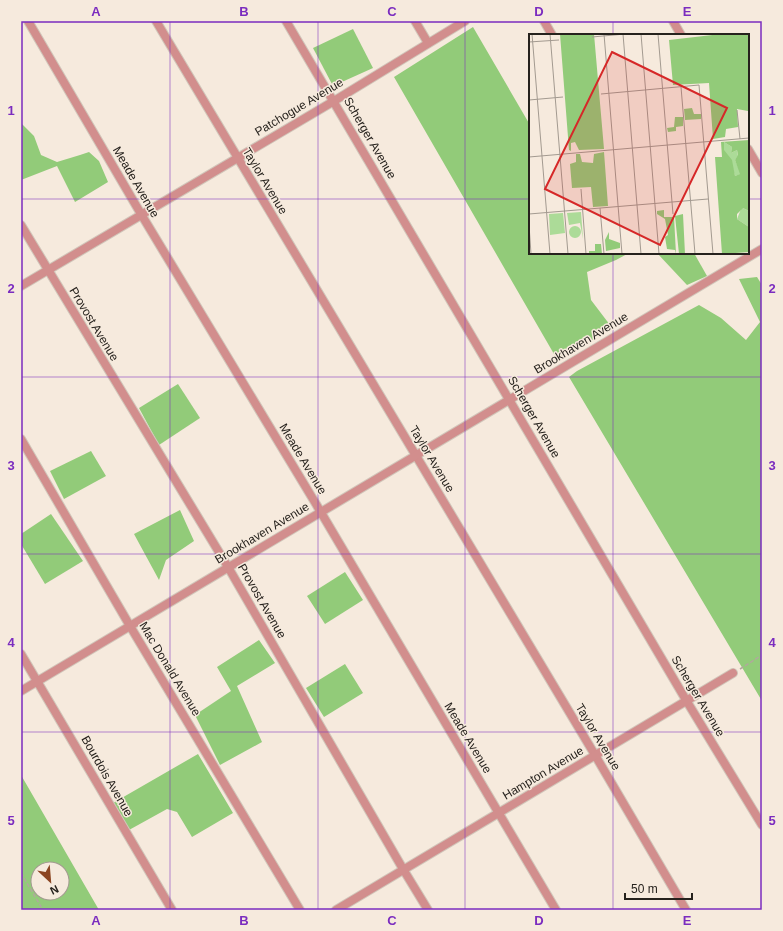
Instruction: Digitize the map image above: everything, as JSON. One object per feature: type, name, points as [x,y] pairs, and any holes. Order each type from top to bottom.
[{"type":"street","name":"Meade Avenue","points":[[28,21],[141,214],[321,512],[556,910]]},
{"type":"street","name":"Taylor Avenue","points":[[156,21],[595,755],[686,910]]},
{"type":"street","name":"Scherger Avenue","points":[[286,21],[686,700],[762,825]]},
{"type":"street","points":[[415,21],[428,43]]},
{"type":"street","name":"Patchogue Avenue","points":[[21,286],[334,101],[465,21]]},
{"type":"street","points":[[544,21],[551,34]]},
{"type":"street","points":[[673,21],[680,34]]},
{"type":"street","points":[[749,151],[762,173]]},
{"type":"street","name":"Provost Avenue","points":[[21,225],[228,567],[428,910]]},
{"type":"street","name":"Brookhaven Avenue","points":[[21,691],[762,249]]},
{"type":"street","name":"Mac Donald Avenue","points":[[21,439],[130,626],[300,910]]},
{"type":"street","name":"Bourdois Avenue","points":[[21,654],[172,910]]},
{"type":"street","name":"Hampton Avenue","points":[[336,910],[733,673]]},
{"type":"path","points":[[733,673],[762,655]]},
{"type":"path","points":[[21,873],[43,910]]},
{"type":"green space","points":[[473,27],[529,123],[529,254],[627,254],[587,272],[591,300],[610,325],[594,339],[558,361],[394,77]]},
{"type":"green space","points":[[353,29],[373,68],[333,86],[313,48]]},
{"type":"green space","points":[[21,123],[34,136],[41,155],[57,162],[89,152],[99,161],[108,182],[75,202],[57,166],[21,180]]},
{"type":"green space","points":[[658,254],[695,254],[707,276],[687,285]]},
{"type":"green space","points":[[757,277],[762,285],[762,701],[569,377],[577,371],[699,305],[721,318],[746,340],[760,322],[739,279]]},
{"type":"green space","points":[[178,384],[200,418],[159,445],[139,408]]},
{"type":"green space","points":[[91,451],[106,476],[64,499],[50,471]]},
{"type":"green space","points":[[180,510],[194,541],[166,560],[159,580],[134,534]]},
{"type":"green space","points":[[51,514],[83,561],[45,584],[21,544],[21,534]]},
{"type":"green space","points":[[345,572],[363,600],[325,624],[307,596]]},
{"type":"green space","points":[[259,640],[275,663],[237,686],[262,742],[220,765],[195,715],[231,691],[217,667]]},
{"type":"green space","points":[[345,664],[363,693],[324,717],[306,688]]},
{"type":"green space","points":[[198,754],[233,813],[192,837],[177,812],[167,809],[129,830],[113,803]]},
{"type":"green space","points":[[21,775],[99,910],[21,910]]}]
